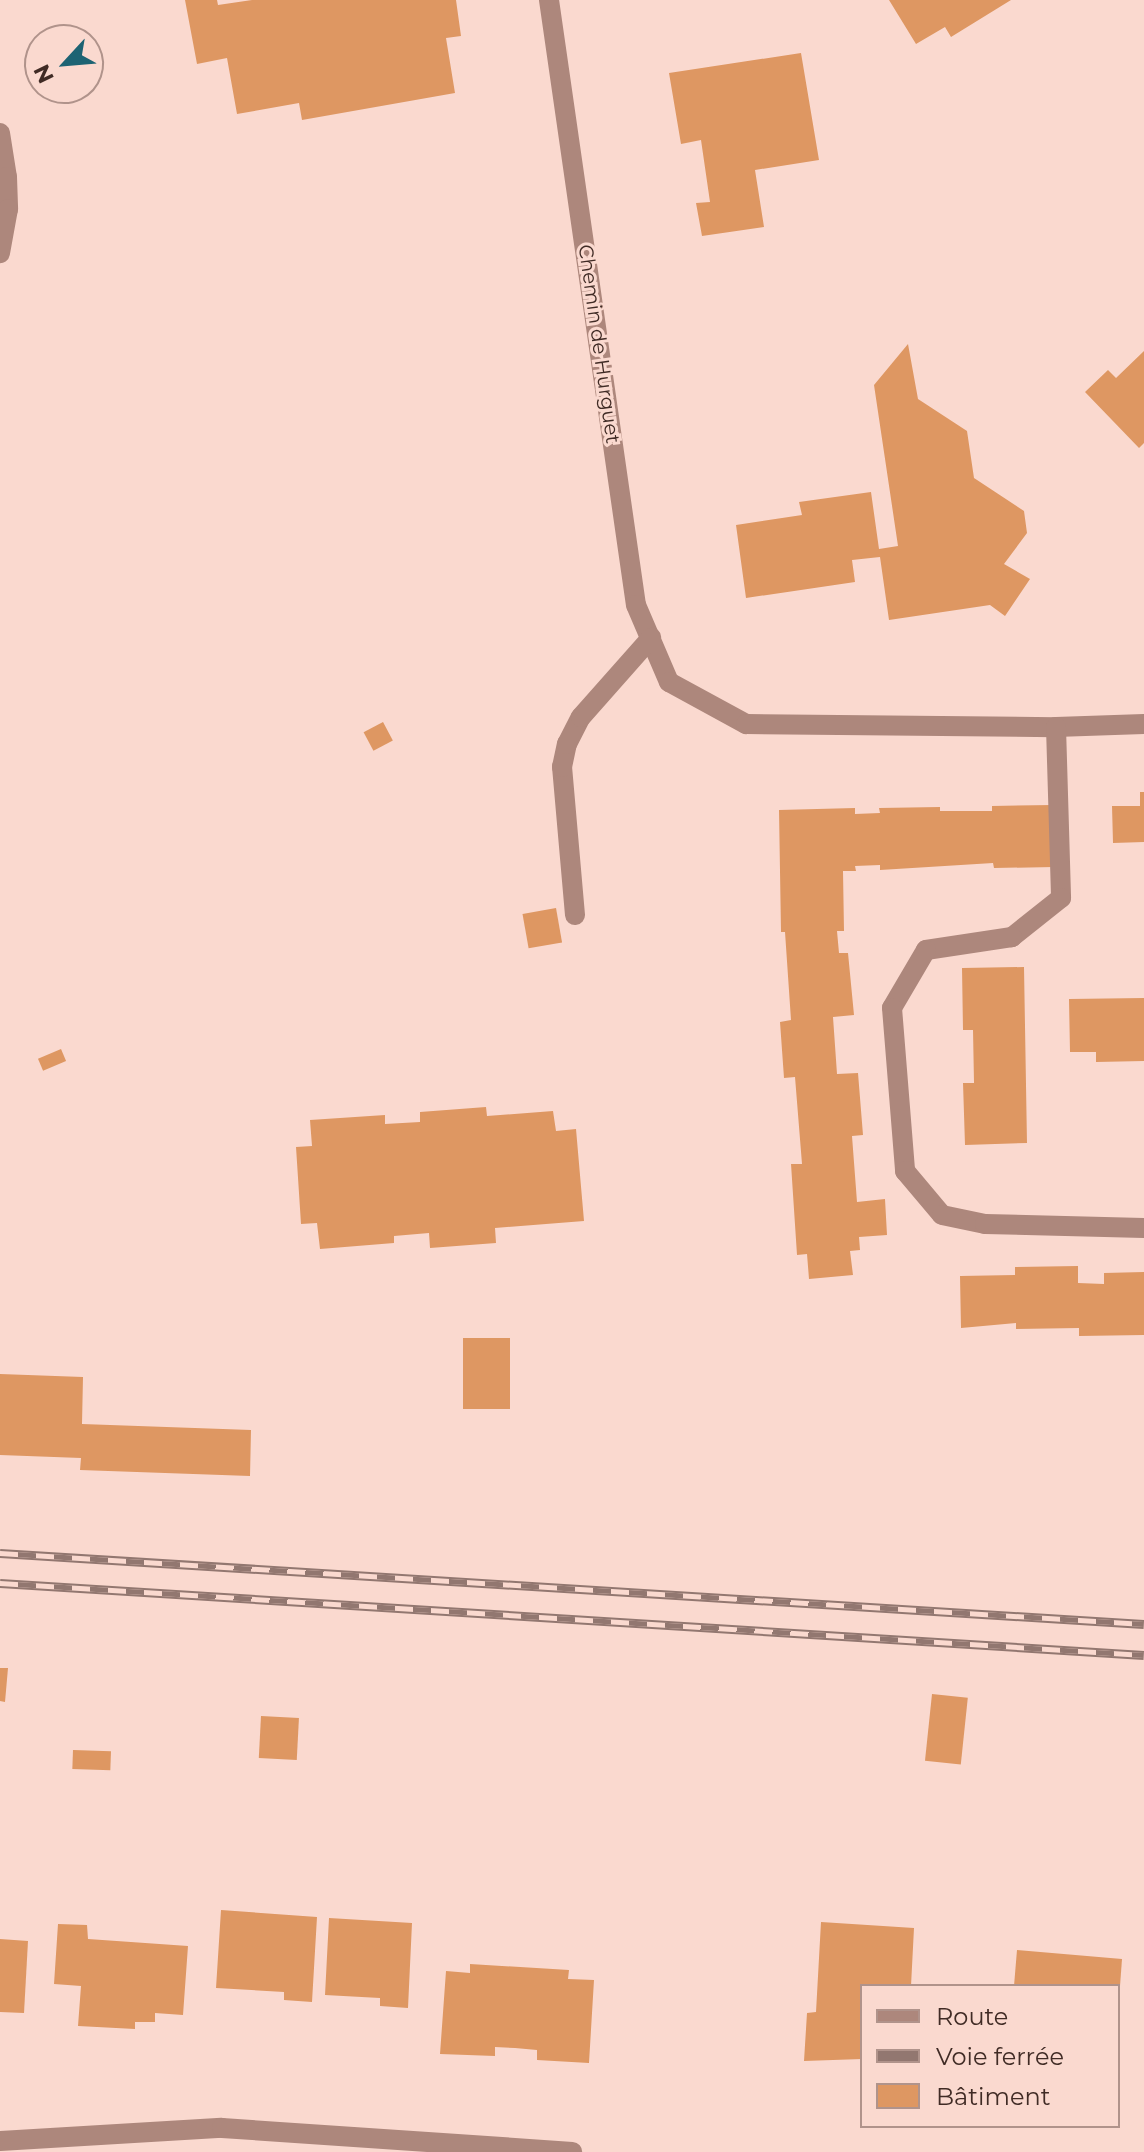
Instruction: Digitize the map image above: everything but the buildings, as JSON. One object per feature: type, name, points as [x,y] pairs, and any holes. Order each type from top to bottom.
[{"type":"street","name":"Chemin de Hurguet","points":[[549,0],[636,605],[669,682],[746,724],[1056,727]]},
{"type":"street","points":[[0,133],[8,209],[0,253]]},
{"type":"street","points":[[575,915],[562,767],[567,744],[581,717],[651,638]]},
{"type":"street","points":[[1144,724],[1056,727],[1061,898],[1012,937],[926,950],[892,1008],[905,1171],[942,1215],[985,1224],[1144,1228]]},
{"type":"street","points":[[0,2141],[222,2128],[572,2152]]},
{"type":"railway","points":[[0,1553],[1144,1624]]},
{"type":"railway","points":[[0,1583],[1144,1655]]}]
